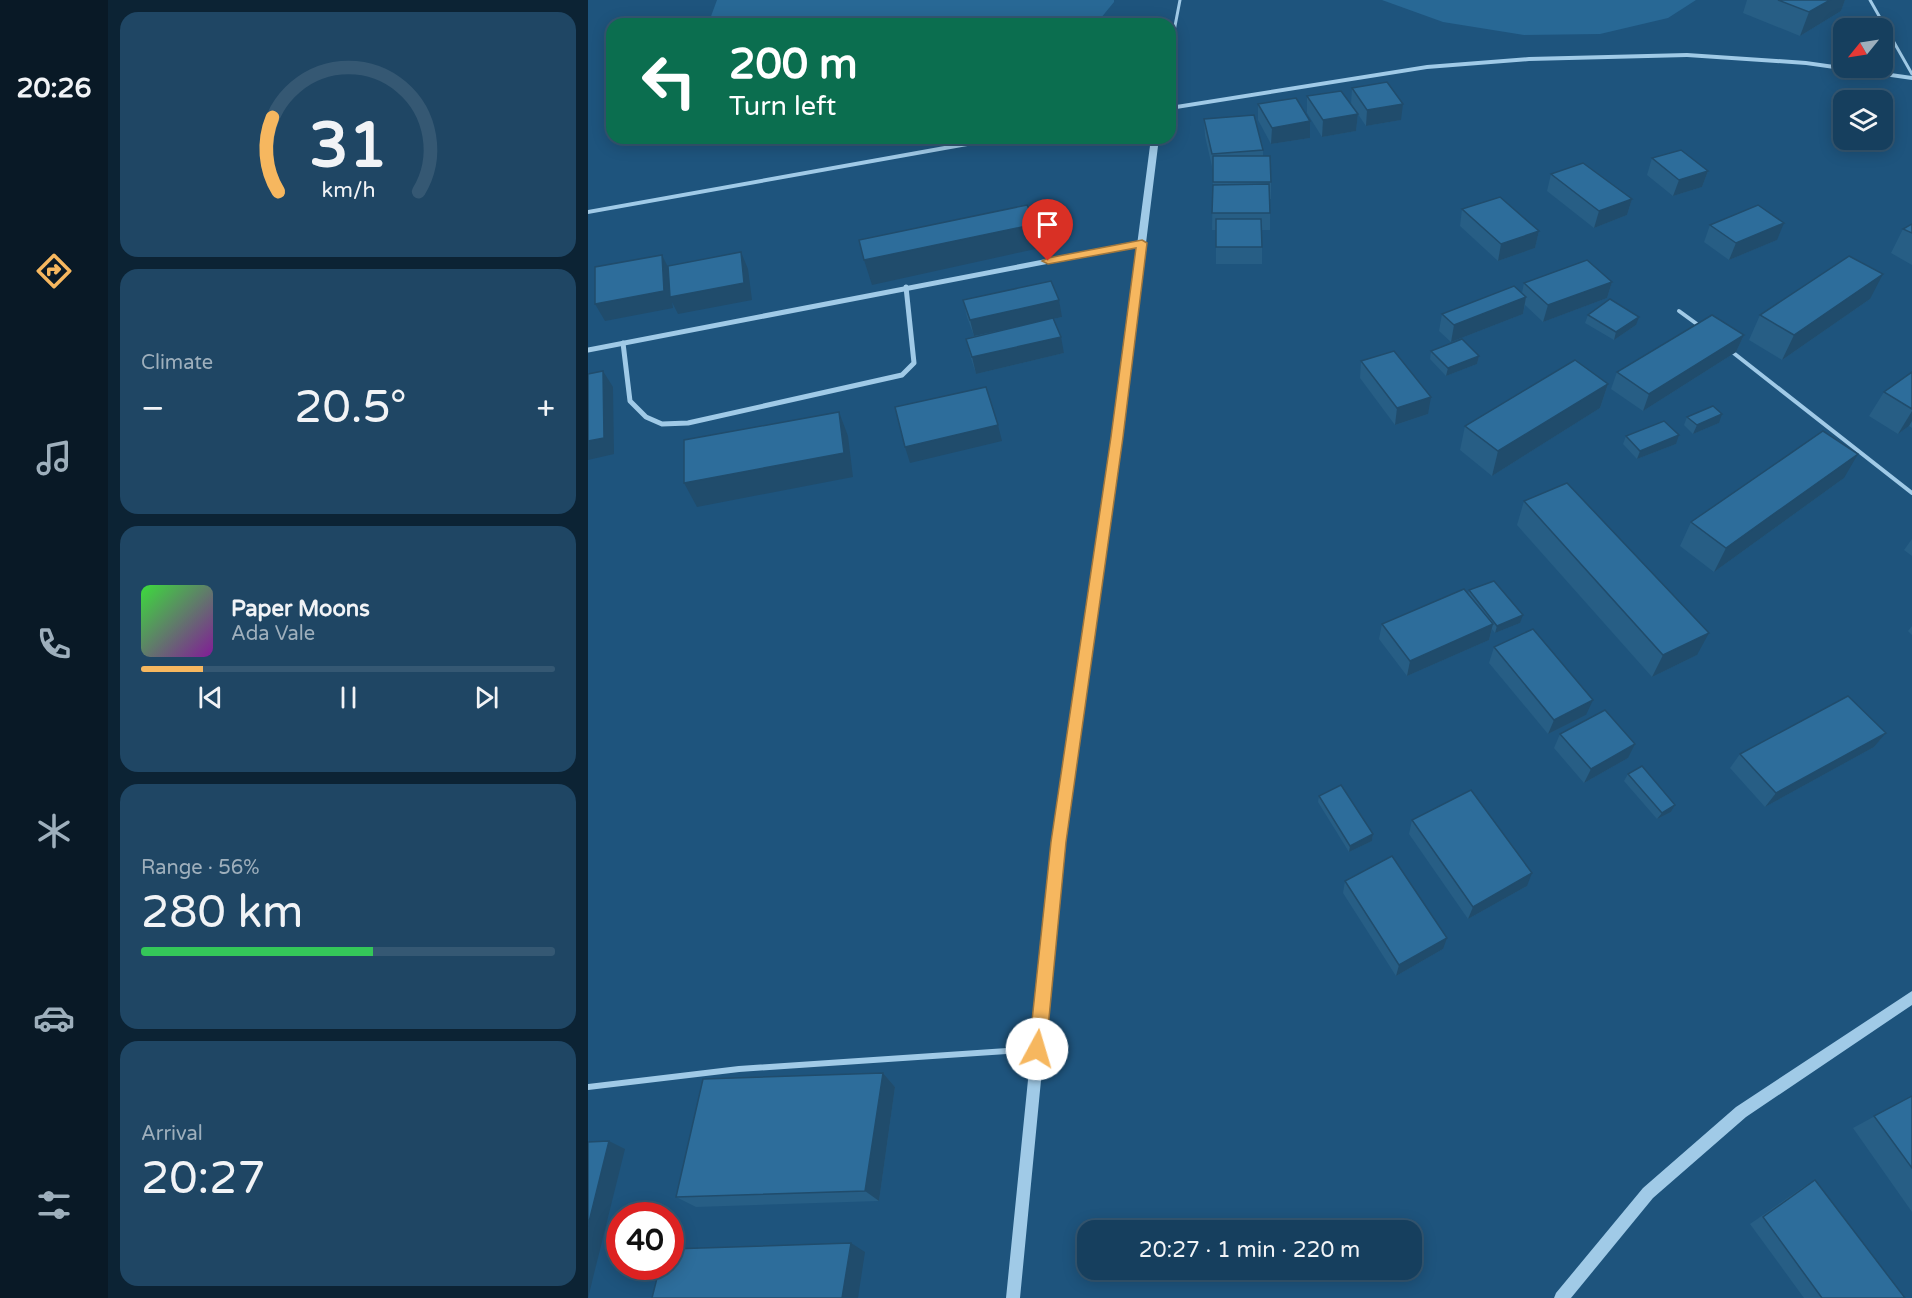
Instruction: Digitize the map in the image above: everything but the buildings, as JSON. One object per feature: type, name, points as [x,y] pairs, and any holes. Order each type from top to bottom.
[{"type":"street","points":[[1176,107],[1427,67],[1529,59],[1688,55],[1806,63],[1912,76]]},
{"type":"street","points":[[588,212],[968,144]]},
{"type":"street","points":[[1013,1298],[1058,842],[1117,437],[1154,144]]},
{"type":"street","points":[[588,350],[1142,243]]},
{"type":"street","points":[[623,343],[630,401],[646,417],[662,424],[688,423],[902,375],[914,363],[906,288]]},
{"type":"street","points":[[1561,1298],[1648,1192],[1741,1112],[1912,997]]},
{"type":"lane","points":[[1176,21],[1180,0]]},
{"type":"lane","points":[[1870,0],[1912,76]]},
{"type":"lane","points":[[1679,311],[1707,333]]},
{"type":"lane","points":[[1726,347],[1912,493]]},
{"type":"lane","points":[[588,1087],[739,1069],[1037,1049]]},
{"type":"shaded area","points":[[717,0],[1114,0],[1101,18],[710,18]]},
{"type":"shaded area","points":[[1382,0],[1696,0],[1668,18],[1600,34],[1524,35],[1443,22]]},
{"type":"route","points":[[1037,1049],[1058,842],[1117,437],[1142,243],[1048,261]]}]
